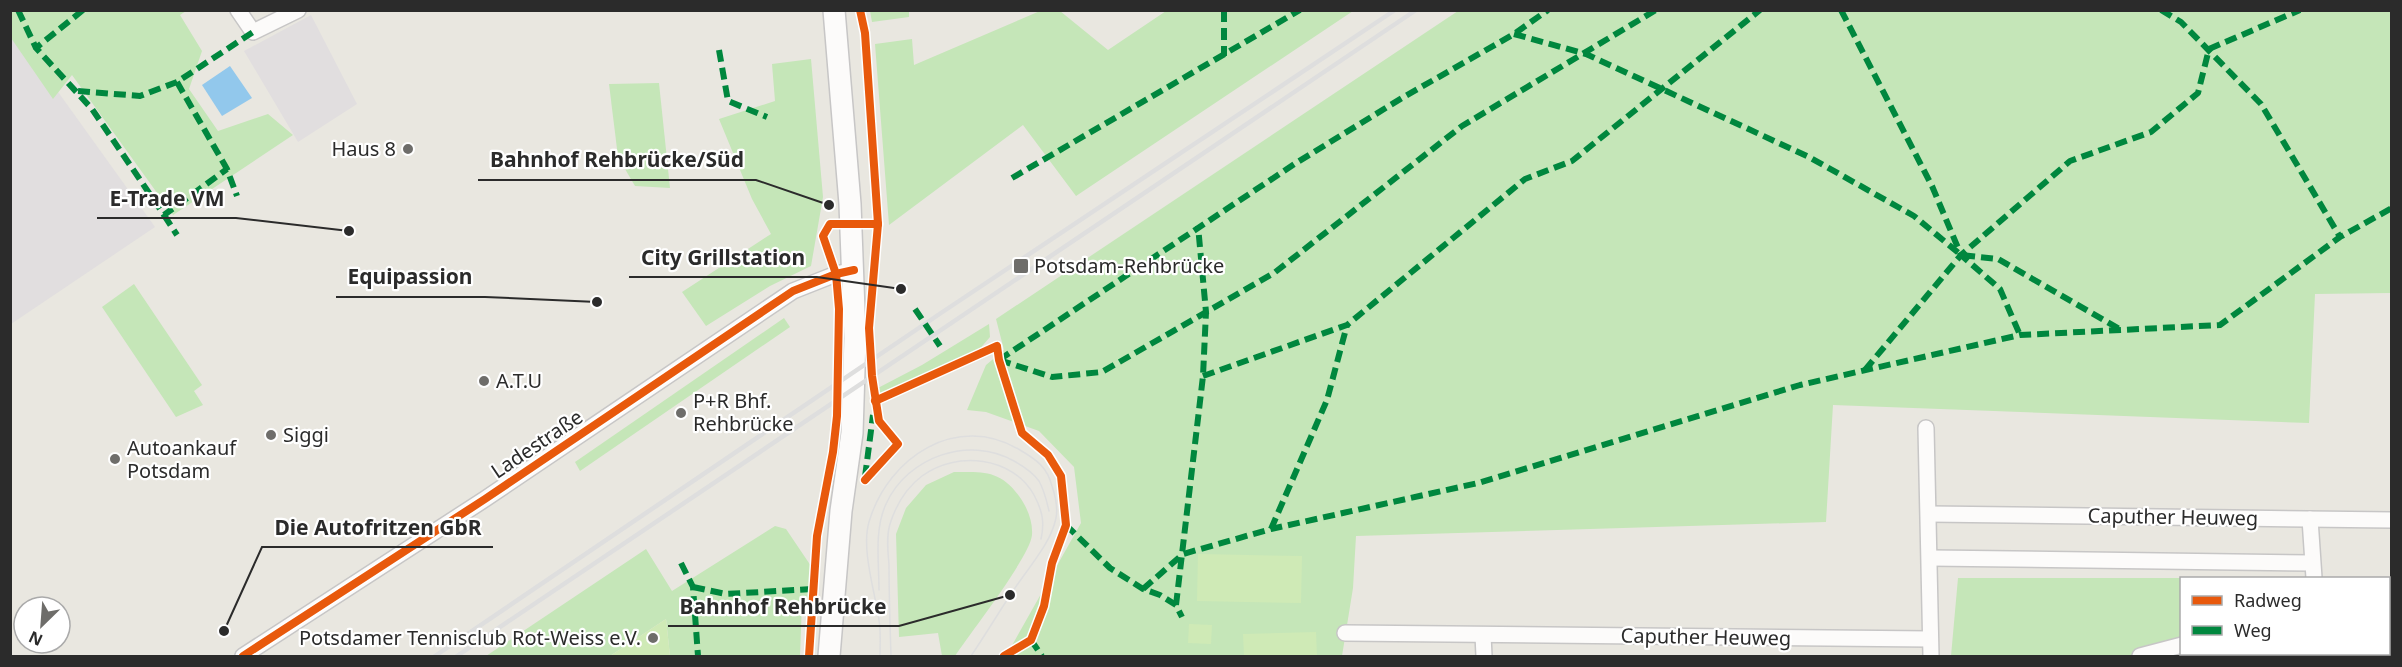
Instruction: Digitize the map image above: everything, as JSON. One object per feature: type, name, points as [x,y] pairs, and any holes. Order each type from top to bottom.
[{"type":"main road","points":[[829,657],[841,512],[849,457],[855,338],[854,270],[834,10]]},
{"type":"street","points":[[238,10],[253,32],[298,10]]},
{"type":"street","name":"Ladestraße","points":[[243,657],[485,499],[793,291],[836,274],[854,270]]},
{"type":"street","points":[[1926,428],[1931,657]]},
{"type":"street","name":"Caputher Heuweg","points":[[1929,514],[2391,520]]},
{"type":"street","points":[[1930,558],[2313,571],[2310,519]]},
{"type":"street","name":"Caputher Heuweg","points":[[1345,633],[1930,639]]},
{"type":"street","points":[[1483,635],[1484,657]]},
{"type":"street","points":[[2140,657],[2180,645]]},
{"type":"shaded area","points":[[311,15],[357,104],[298,142],[244,51]]},
{"type":"shaded area","points":[[10,25],[155,227],[11,324],[10,324]]},
{"type":"green space","points":[[10,11],[186,11],[180,15],[202,51],[189,89],[218,131],[268,114],[293,135],[173,215],[72,75],[53,99],[11,38]]},
{"type":"green space","points":[[870,11],[909,11],[909,17],[872,22]]},
{"type":"green space","points":[[1040,11],[1060,11],[1108,50],[1166,11],[1353,11],[1076,196],[1023,125],[889,225],[875,44],[912,39],[914,65]]},
{"type":"green space","points":[[1458,11],[2391,11],[2391,293],[2315,294],[2309,423],[1833,405],[1826,522],[1356,536],[1353,588],[1342,656],[1006,656],[1081,523],[1074,467],[1039,431],[986,412],[967,410],[986,365],[1004,350],[996,319]]},
{"type":"green space","points":[[811,59],[823,197],[811,266],[770,286],[706,326],[682,292],[771,234],[752,199],[719,119],[775,101],[772,64]]},
{"type":"green space","points":[[659,83],[670,188],[635,186],[618,157],[609,84]]},
{"type":"green space","points":[[134,284],[202,385],[194,391],[203,405],[176,417],[102,307]]},
{"type":"green space","points":[[784,318],[790,327],[580,471],[575,462]]},
{"type":"green space","points":[[989,324],[990,337],[977,352],[881,394],[877,393],[876,389],[922,365]]},
{"type":"green space","points":[[954,472],[991,474],[1005,481],[1025,505],[1032,535],[1029,546],[1011,577],[955,656],[942,656],[938,633],[899,637],[896,534],[906,508],[926,485]]},
{"type":"green space","points":[[775,526],[786,529],[811,566],[808,602],[802,602],[800,656],[670,656],[666,619],[610,656],[486,656],[646,549],[672,591]]},
{"type":"green space","points":[[1198,554],[1302,556],[1301,603],[1197,601]]},
{"type":"green space","points":[[1958,578],[2180,578],[2180,655],[2301,655],[2301,656],[1951,656]]},
{"type":"green space","name":"Potsdamer Tennisclub Rot-Weiss e.V.","points":[[666,619],[670,656],[610,656]]},
{"type":"green space","points":[[1189,624],[1212,625],[1211,644],[1188,643]]},
{"type":"green space","points":[[1316,632],[1317,656],[1244,656],[1243,634]]},
{"type":"water","points":[[230,66],[252,98],[222,116],[202,85]]},
{"type":"tram line","points":[[880,656],[880,625],[867,545],[869,522],[878,499],[892,478],[928,447],[950,439],[972,436],[996,440],[1020,450],[1036,461],[1050,479],[1057,510],[1045,546],[1009,596],[971,656]]},
{"type":"tram line","points":[[879,590],[878,546],[880,524],[886,504],[909,474],[924,463],[941,455],[978,450],[996,453],[1017,463],[1037,478],[1049,511]]},
{"type":"tram line","points":[[891,656],[889,529],[902,497],[922,476],[936,468],[967,461],[983,461],[1013,472],[1025,482],[1039,506],[1043,522],[1041,539]]},
{"type":"railway","points":[[435,656],[941,313],[1395,10]]},
{"type":"railway","points":[[457,656],[1416,10]]},
{"type":"marked path","points":[[18,10],[36,48]]},
{"type":"marked path","points":[[83,10],[36,48],[92,109],[164,215],[227,169]]},
{"type":"marked path","points":[[1224,10],[1224,56]]},
{"type":"marked path","points":[[1012,178],[1300,10]]},
{"type":"marked path","points":[[999,360],[1296,163],[1402,98],[1514,34],[1548,10]]},
{"type":"marked path","points":[[999,360],[1052,377],[1102,372],[1274,273],[1462,126],[1656,10]]},
{"type":"marked path","points":[[1203,376],[1347,325],[1525,179],[1572,161],[1760,10]]},
{"type":"marked path","points":[[1841,10],[1932,186],[1961,255],[2000,289],[2020,335]]},
{"type":"marked path","points":[[2161,10],[2181,22],[2261,104],[2340,237]]},
{"type":"marked path","points":[[1865,370],[1961,255],[2070,161],[2151,132],[2198,93],[2209,49],[2300,10]]},
{"type":"marked path","points":[[78,91],[140,96],[177,82],[253,32]]},
{"type":"marked path","points":[[1514,34],[1586,54],[1809,157],[1914,216],[1961,255],[1998,259],[2121,330]]},
{"type":"marked path","points":[[719,50],[728,101],[767,117]]},
{"type":"marked path","points":[[177,82],[227,169],[237,196]]},
{"type":"marked path","points":[[1143,589],[1183,554],[1271,529],[1478,483],[1800,385],[2020,335],[2220,325],[2340,237],[2392,208]]},
{"type":"marked path","points":[[164,215],[177,235]]},
{"type":"marked path","points":[[1176,605],[1203,376],[1206,312],[1198,226]]},
{"type":"marked path","points":[[915,309],[940,346]]},
{"type":"marked path","points":[[1271,529],[1327,400],[1347,325]]},
{"type":"marked path","points":[[865,477],[873,415]]},
{"type":"marked path","points":[[1066,525],[1110,568],[1143,589],[1160,595],[1176,605],[1182,617]]},
{"type":"marked path","points":[[681,563],[693,587],[698,656]]},
{"type":"marked path","points":[[693,587],[726,594],[813,589]]},
{"type":"marked path","points":[[1031,640],[1042,656]]},
{"type":"cycle path","points":[[860,10],[865,33],[878,224],[869,328],[872,376],[879,421],[898,444],[865,480]]},
{"type":"cycle path","points":[[809,656],[817,536],[833,452],[837,416],[839,309],[836,274],[823,236],[830,224],[878,224]]},
{"type":"cycle path","points":[[243,656],[485,499],[793,291],[836,274],[854,270]]},
{"type":"cycle path","points":[[875,401],[997,346],[999,360],[1022,433],[1048,455],[1061,476],[1066,525],[1052,563],[1044,606],[1031,640],[1004,656]]},
{"type":"place","name":"Haus 8","points":[[408,149]]},
{"type":"place","name":"Bahnhof Rehbrücke/Süd","points":[[829,205]]},
{"type":"place","name":"E-Trade VM","points":[[349,231]]},
{"type":"place","name":"Potsdam-Rehbrücke","points":[[1021,266]]},
{"type":"place","name":"City Grillstation","points":[[901,289]]},
{"type":"place","name":"Equipassion","points":[[597,302]]},
{"type":"place","name":"A.T.U","points":[[484,381]]},
{"type":"place","name":"P+R Bhf. Rehbrücke","points":[[681,413]]},
{"type":"place","name":"Siggi","points":[[271,435]]},
{"type":"place","name":"Autoankauf Potsdam","points":[[115,459]]},
{"type":"place","name":"Bahnhof Rehbrücke","points":[[1010,595]]},
{"type":"place","name":"Die Autofritzen GbR","points":[[224,631]]},
{"type":"place","name":"Potsdamer Tennisclub Rot-Weiss e.V.","points":[[653,638]]}]
